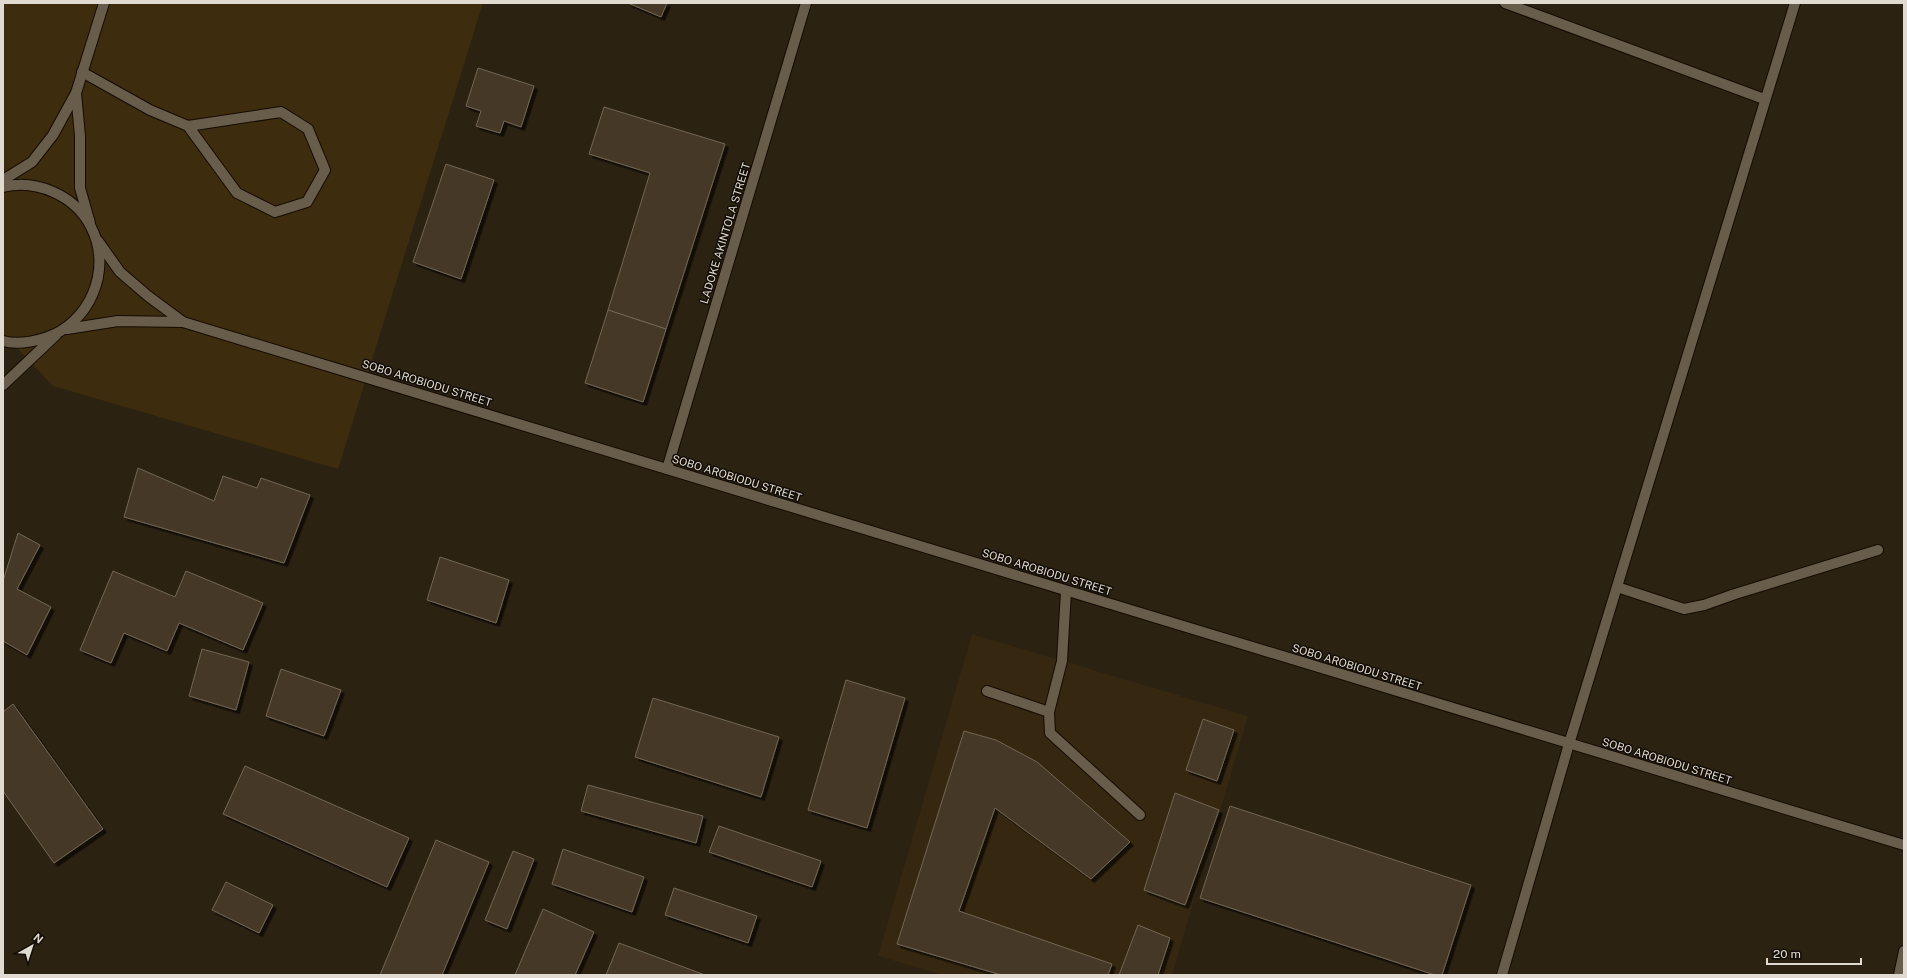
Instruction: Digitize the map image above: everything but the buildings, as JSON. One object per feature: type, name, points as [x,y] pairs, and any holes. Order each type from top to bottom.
[{"type":"street","points":[[3,180],[32,162],[53,136],[76,93],[104,3]]},
{"type":"street","name":"LADOKE AKINTOLA STREET","points":[[667,469],[806,3]]},
{"type":"street","points":[[1505,3],[1764,99]]},
{"type":"street","points":[[1502,975],[1569,744],[1764,99],[1795,3]]},
{"type":"street","points":[[82,72],[150,110],[188,126],[237,193],[275,212],[307,202],[325,170],[308,129],[281,112],[188,126]]},
{"type":"street","points":[[3,341],[31,343],[56,335],[67,329],[85,311],[96,289],[100,264],[96,239],[80,188],[80,136],[76,93]]},
{"type":"street","points":[[3,186],[17,183],[46,188],[72,203],[91,225]]},
{"type":"street","name":"SOBO AROBIODU STREET","points":[[96,239],[120,272],[148,296],[183,322]]},
{"type":"street","name":"SOBO AROBIODU STREET","points":[[67,329],[118,321],[183,322],[1904,845]]},
{"type":"street","points":[[3,385],[56,335]]},
{"type":"street","points":[[1617,587],[1684,610],[1878,550]]},
{"type":"street","points":[[1066,591],[1062,661],[1049,712],[1050,733],[1140,815]]},
{"type":"street","points":[[987,691],[1049,712]]},
{"type":"street","points":[[1899,975],[1904,951]]},
{"type":"shaded area","points":[[3,3],[483,3],[338,469],[53,386],[3,333]]},
{"type":"shaded area","points":[[972,634],[1248,716],[1172,975],[943,975],[878,956]]}]
